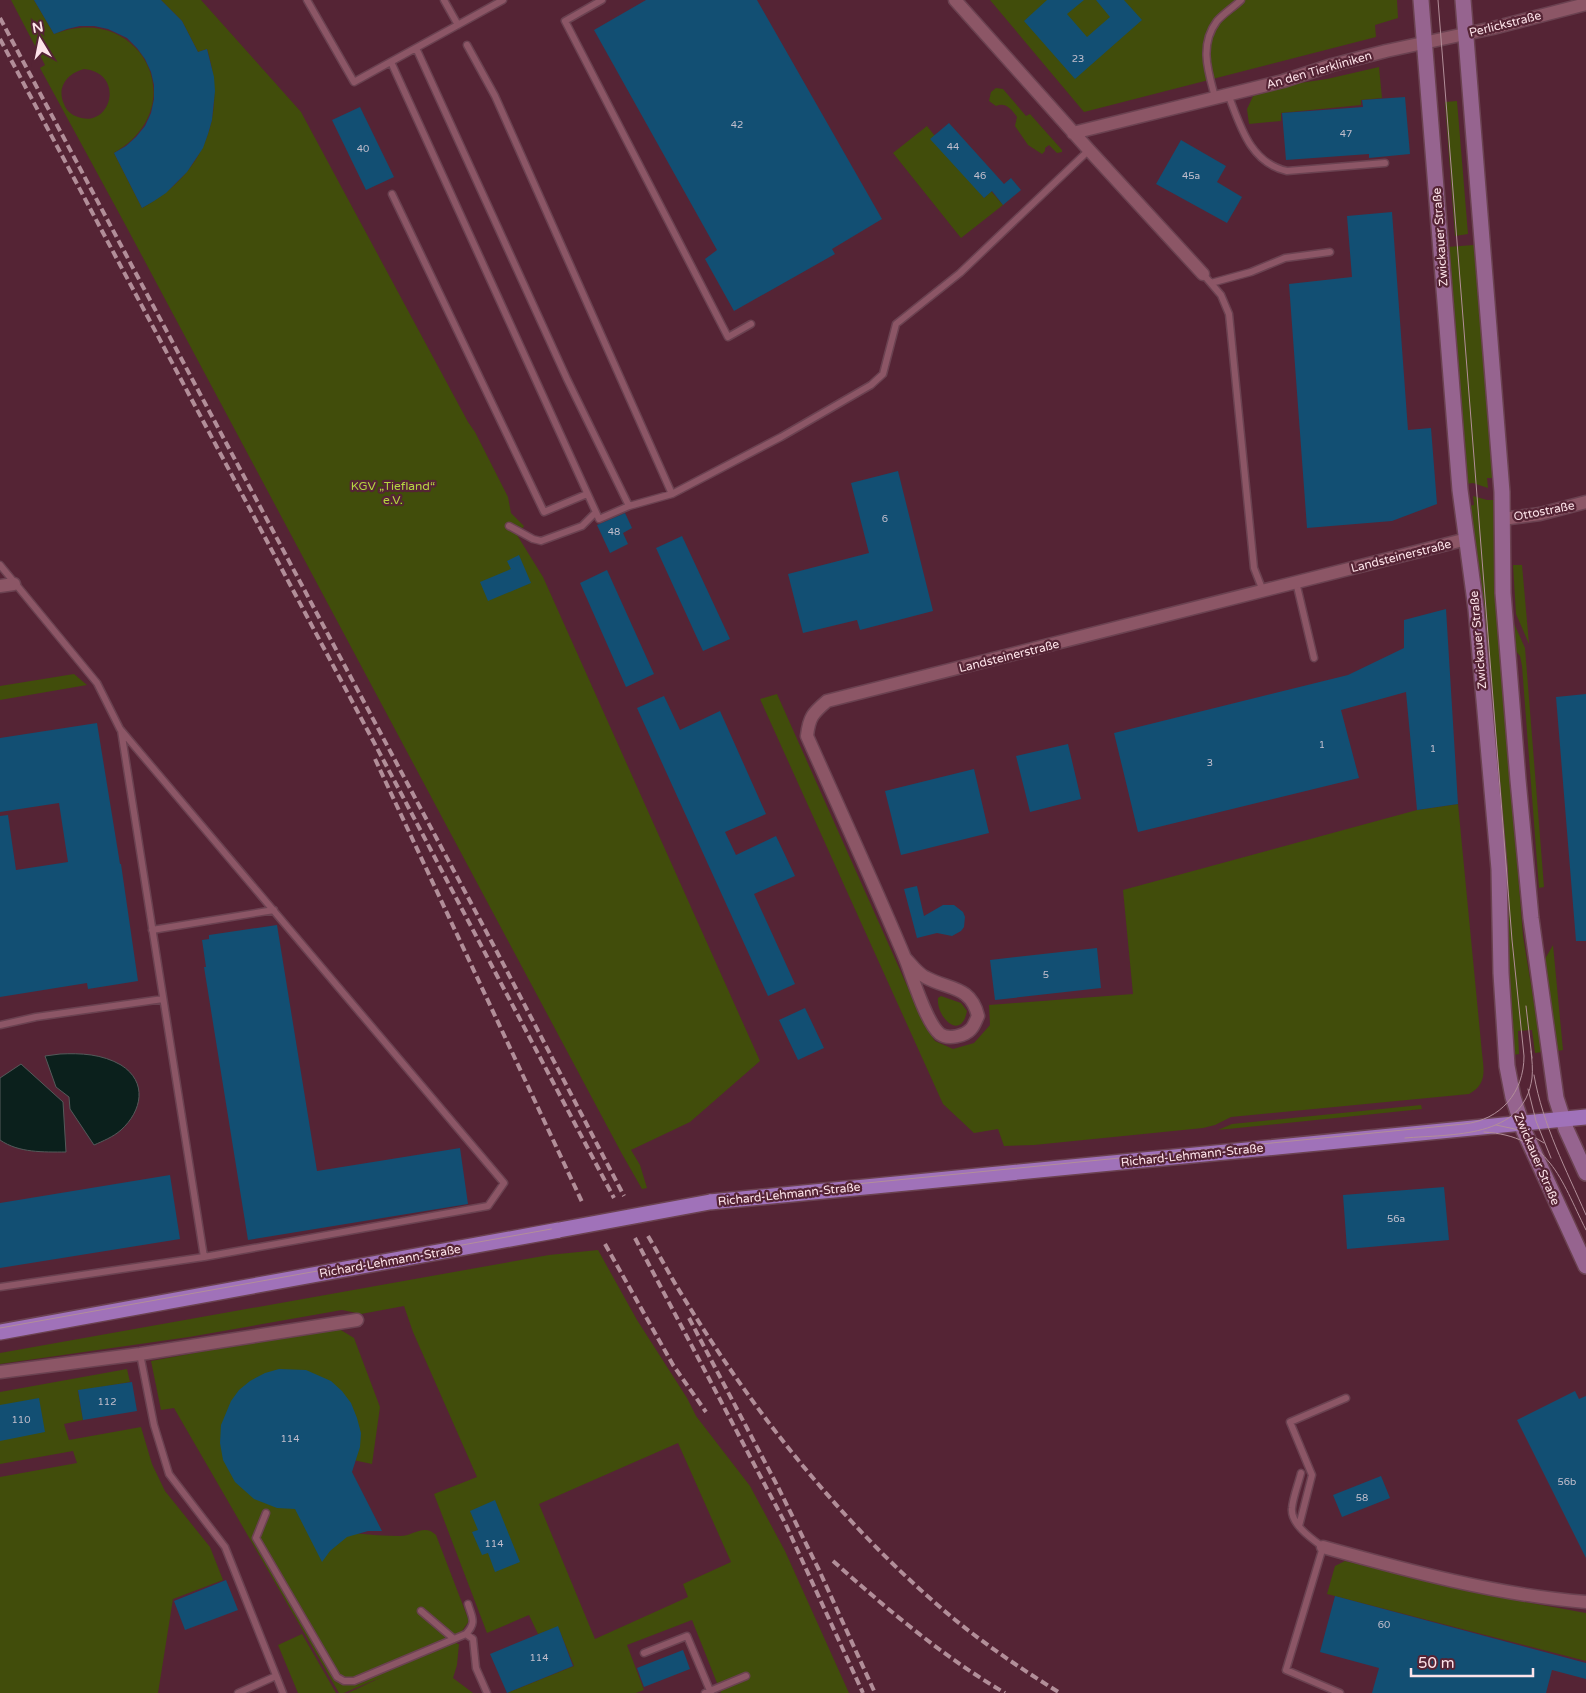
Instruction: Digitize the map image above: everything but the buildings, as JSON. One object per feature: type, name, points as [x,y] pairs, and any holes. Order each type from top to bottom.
[{"type":"main road","name":"Zwickauer Straße","points":[[1421,0],[1459,480],[1476,609],[1498,869],[1506,1061],[1513,1096],[1521,1122],[1558,1208],[1586,1266]]},
{"type":"main road","points":[[1463,0],[1502,492],[1503,593],[1529,897],[1554,1086],[1562,1118],[1586,1173]]},
{"type":"main road","name":"Richard-Lehmann-Straße","points":[[0,1332],[710,1202],[1586,1117]]},
{"type":"street","points":[[955,0],[1073,133],[1207,279]]},
{"type":"street","name":"Perlickstraße","points":[[1424,42],[1466,34],[1586,4]]},
{"type":"street","name":"An den Tierkliniken","points":[[1073,133],[1283,81],[1332,65],[1424,42]]},
{"type":"street","name":"Ottostraße","points":[[1502,519],[1540,514],[1586,502]]},
{"type":"street","name":"Landsteinerstraße","points":[[905,958],[923,976],[942,985],[962,991],[973,999],[978,1016],[972,1028],[964,1034],[947,1037],[940,1034],[933,1026],[926,1012],[905,958],[807,736],[808,723],[814,712],[828,701],[1467,539]]},
{"type":"street","points":[[0,586],[14,584]]},
{"type":"street","points":[[0,1372],[140,1354],[357,1320]]},
{"type":"street","points":[[1323,1547],[1484,1587],[1562,1600],[1586,1602]]},
{"type":"lane","points":[[308,0],[354,82],[503,0]]},
{"type":"lane","points":[[602,0],[565,21],[728,337],[751,324]]},
{"type":"lane","points":[[1214,97],[1206,67],[1206,44],[1217,21],[1241,0]]},
{"type":"lane","points":[[445,2],[458,25]]},
{"type":"lane","points":[[467,45],[495,96],[672,494]]},
{"type":"lane","points":[[416,48],[568,379],[629,506]]},
{"type":"lane","points":[[391,62],[597,516]]},
{"type":"lane","points":[[1228,94],[1250,145],[1275,168],[1287,171],[1384,162]]},
{"type":"lane","points":[[509,526],[540,541],[582,526],[597,516],[672,494],[781,438],[871,385],[883,374],[896,324],[960,273],[1089,150]]},
{"type":"lane","points":[[392,194],[544,512],[587,494]]},
{"type":"lane","points":[[1207,279],[1251,272],[1285,258],[1330,252]]},
{"type":"lane","points":[[1207,279],[1221,295],[1229,314],[1254,568],[1262,591]]},
{"type":"lane","points":[[0,565],[97,683],[120,729],[504,1182],[488,1206],[204,1257],[0,1287]]},
{"type":"lane","points":[[1296,582],[1314,658]]},
{"type":"lane","points":[[120,729],[204,1257]]},
{"type":"lane","points":[[152,930],[274,910]]},
{"type":"lane","points":[[0,1025],[36,1017],[163,999]]},
{"type":"lane","points":[[140,1354],[154,1425],[169,1474],[226,1547],[283,1693]]},
{"type":"lane","points":[[1299,1526],[1312,1475],[1290,1422],[1346,1398]]},
{"type":"lane","points":[[1301,1473],[1291,1510],[1306,1535],[1323,1547],[1286,1670],[1340,1693]]},
{"type":"lane","points":[[266,1513],[256,1538],[337,1677],[344,1682],[354,1681],[466,1634],[474,1622],[468,1604]]},
{"type":"lane","points":[[421,1612],[454,1639]]},
{"type":"lane","points":[[466,1634],[473,1638],[476,1668],[487,1693]]},
{"type":"lane","points":[[644,1653],[687,1636],[709,1692],[746,1676]]},
{"type":"lane","points":[[238,1693],[276,1676]]},
{"type":"green space","name":"KGV „Tiefland“ e.V.","points":[[11,0],[34,0],[54,34],[85,27],[111,32],[132,44],[147,63],[153,86],[151,110],[138,133],[114,153],[142,208],[181,179],[195,161],[205,141],[212,120],[213,74],[207,49],[198,52],[182,21],[161,0],[201,0],[301,112],[475,432],[508,497],[511,513],[524,526],[517,535],[543,577],[760,1061],[690,1122],[631,1150],[640,1165],[647,1188],[642,1189],[622,1154],[40,68],[45,65]],"holes":[[[84,69],[97,73],[105,80],[109,89],[109,99],[105,108],[99,115],[89,119],[73,115],[66,108],[62,98],[61,92],[65,82],[73,74]]]},
{"type":"green space","points":[[990,0],[1397,0],[1398,18],[1375,25],[1376,37],[1084,112]]},
{"type":"green space","points":[[1379,67],[1382,98],[1361,100],[1361,105],[1281,113],[1281,121],[1249,124],[1247,109],[1254,94],[1293,84],[1327,79]]},
{"type":"green space","points":[[996,88],[1003,89],[1026,116],[1030,114],[1062,152],[1057,153],[1049,145],[1042,154],[1028,145],[1015,126],[1017,117],[1013,111],[1003,105],[996,106],[989,101],[991,92]]},
{"type":"green space","points":[[1457,101],[1468,234],[1455,236],[1445,102]]},
{"type":"green space","points":[[927,126],[984,198],[991,191],[1003,205],[961,238],[893,153]]},
{"type":"green space","points":[[1474,245],[1493,478],[1487,478],[1488,488],[1473,483],[1466,484],[1447,247]]},
{"type":"green space","points":[[1473,496],[1495,500],[1495,583],[1523,936],[1542,1052],[1535,1053],[1532,1030],[1518,1031],[1519,1054],[1513,1055],[1485,632],[1479,569],[1468,506],[1474,505]]},
{"type":"green space","points":[[1513,565],[1522,565],[1529,644],[1516,614]]},
{"type":"green space","points":[[1512,619],[1525,648],[1544,887],[1539,888],[1522,666],[1520,656],[1515,650]]},
{"type":"green space","points":[[74,674],[87,685],[0,700],[0,686]]},
{"type":"green space","points":[[777,694],[925,1026],[935,1041],[953,1049],[974,1043],[990,1025],[989,1005],[1133,994],[1123,890],[1417,810],[1458,804],[1483,1066],[1482,1081],[1469,1094],[1231,1117],[1215,1125],[1203,1128],[1034,1145],[1004,1146],[998,1129],[974,1133],[943,1104],[760,699]]},
{"type":"green space","points":[[1553,945],[1563,1050],[1558,1051],[1545,959]]},
{"type":"green space","points":[[941,996],[961,1003],[967,1011],[960,1025],[955,1026],[945,1019],[938,1005],[938,998]]},
{"type":"green space","points":[[1421,1105],[1422,1109],[1218,1130],[1232,1124]]},
{"type":"green space","points":[[598,1250],[637,1320],[687,1398],[696,1416],[750,1486],[785,1551],[849,1693],[721,1693],[692,1620],[627,1645],[644,1690],[636,1693],[507,1693],[574,1666],[558,1627],[538,1634],[529,1615],[487,1633],[434,1494],[477,1477],[413,1332],[404,1306],[361,1314],[342,1310],[189,1337],[0,1364],[0,1353],[549,1255]],"holes":[[[678,1443],[731,1562],[683,1584],[688,1597],[595,1639],[539,1504]]]},
{"type":"green space","points":[[336,1327],[354,1338],[380,1407],[372,1464],[353,1460],[310,1528],[400,1536],[427,1530],[436,1535],[469,1621],[458,1637],[457,1665],[453,1678],[473,1693],[348,1693],[384,1676],[344,1693],[339,1693],[174,1408],[161,1410],[151,1361]]},
{"type":"green space","points":[[127,1369],[130,1382],[78,1391],[83,1420],[64,1424],[69,1440],[141,1427],[152,1464],[165,1491],[210,1547],[223,1580],[173,1599],[158,1693],[0,1693],[0,1477],[77,1463],[73,1451],[0,1464],[0,1392]]},
{"type":"green space","points":[[1345,1561],[1493,1596],[1586,1613],[1586,1661],[1327,1594],[1335,1566]]},
{"type":"green space","points":[[302,1634],[336,1693],[298,1693],[278,1645]]},
{"type":"shaded area","points":[[84,1054],[106,1058],[121,1065],[130,1072],[135,1080],[139,1097],[134,1114],[121,1130],[108,1139],[94,1145],[70,1109],[69,1097],[56,1087],[45,1056]]},
{"type":"shaded area","points":[[21,1064],[63,1102],[66,1152],[23,1150],[0,1140],[0,1078]]},
{"type":"tram line","points":[[0,1328],[735,1196],[1464,1124],[1489,1117],[1508,1102],[1520,1081],[1524,1056],[1512,940],[1438,0]]},
{"type":"tram line","points":[[1526,1006],[1532,1058]]},
{"type":"tram line","points":[[1405,1138],[1443,1136],[1483,1129],[1500,1123],[1515,1113],[1526,1098],[1532,1078],[1531,1051]]},
{"type":"tram line","points":[[1534,1075],[1549,1130],[1586,1215]]},
{"type":"tram line","points":[[1528,1089],[1536,1121],[1551,1158]]},
{"type":"tram line","points":[[1496,1125],[1524,1131],[1544,1143]]},
{"type":"tram line","points":[[1484,1132],[1506,1135],[1524,1142],[1538,1151],[1560,1177],[1586,1230]]},
{"type":"railway","points":[[0,18],[496,950],[624,1196]]},
{"type":"railway","points":[[0,39],[614,1198]]},
{"type":"railway","points":[[375,759],[583,1204]]},
{"type":"railway","points":[[648,1236],[682,1295],[740,1384],[805,1468],[840,1508],[876,1547],[954,1619],[979,1639],[1060,1693]]},
{"type":"railway","points":[[635,1238],[785,1523],[863,1693]]},
{"type":"railway","points":[[605,1244],[673,1365],[706,1412]]},
{"type":"railway","points":[[689,1318],[778,1487],[819,1570],[875,1693]]},
{"type":"railway","points":[[833,1561],[937,1648],[1005,1693]]}]
